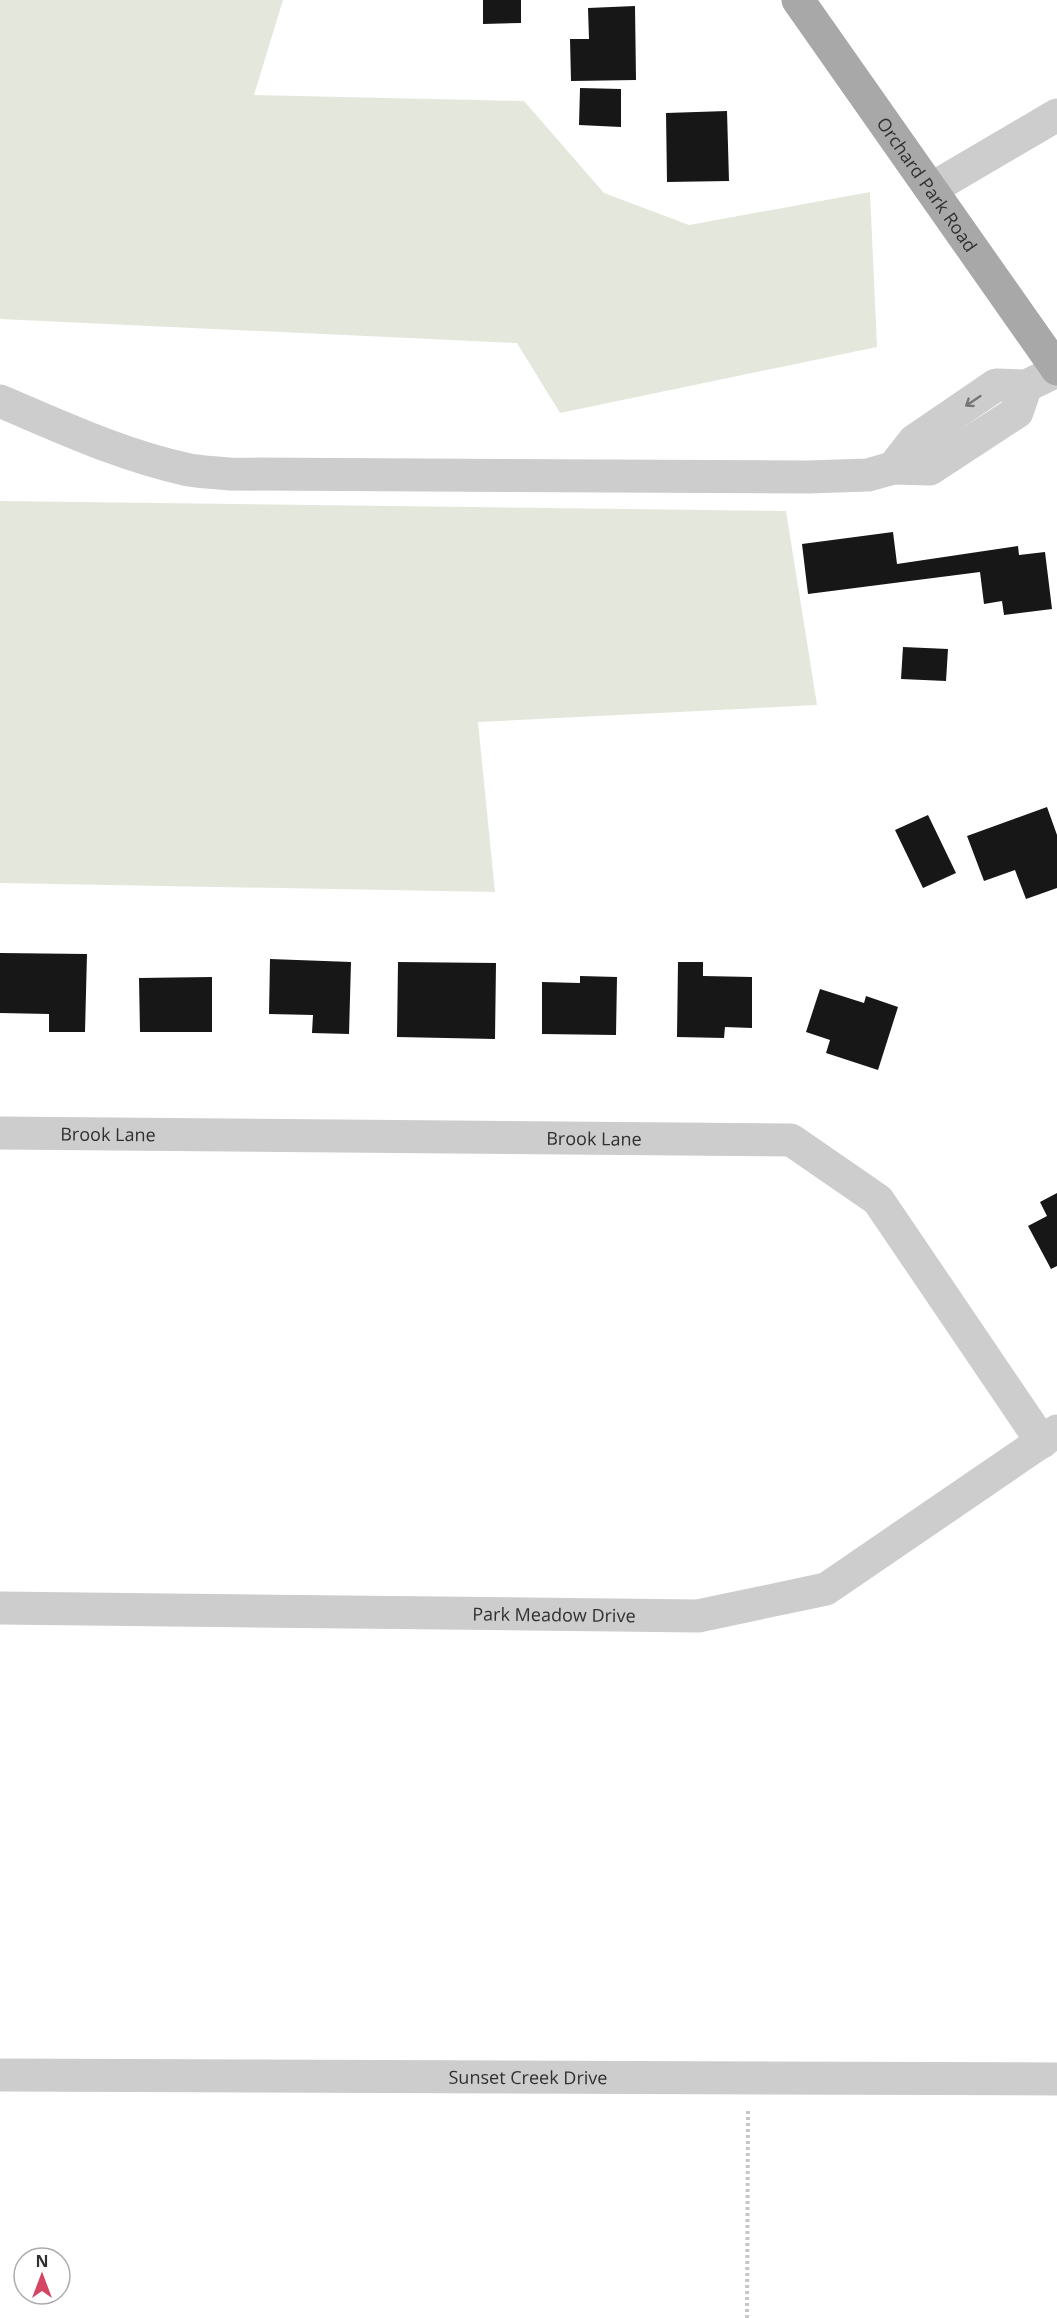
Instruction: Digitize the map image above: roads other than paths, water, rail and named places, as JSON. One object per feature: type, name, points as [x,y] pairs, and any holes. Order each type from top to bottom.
[{"type":"main road","name":"Orchard Park Road","points":[[798,0],[1057,370]]},
{"type":"street","points":[[931,189],[1057,115]]},
{"type":"street","points":[[0,401],[153,461],[190,470],[230,474],[808,477],[868,475],[893,468],[914,441],[996,385],[1026,386],[1057,370]]},
{"type":"street","name":"Brook Lane","points":[[0,1133],[791,1140],[878,1200],[1050,1437]]},
{"type":"street","name":"Park Meadow Drive","points":[[0,1608],[698,1616],[826,1589],[1050,1437]]},
{"type":"street","name":"Sunset Creek Drive","points":[[0,2075],[1057,2079]]}]
